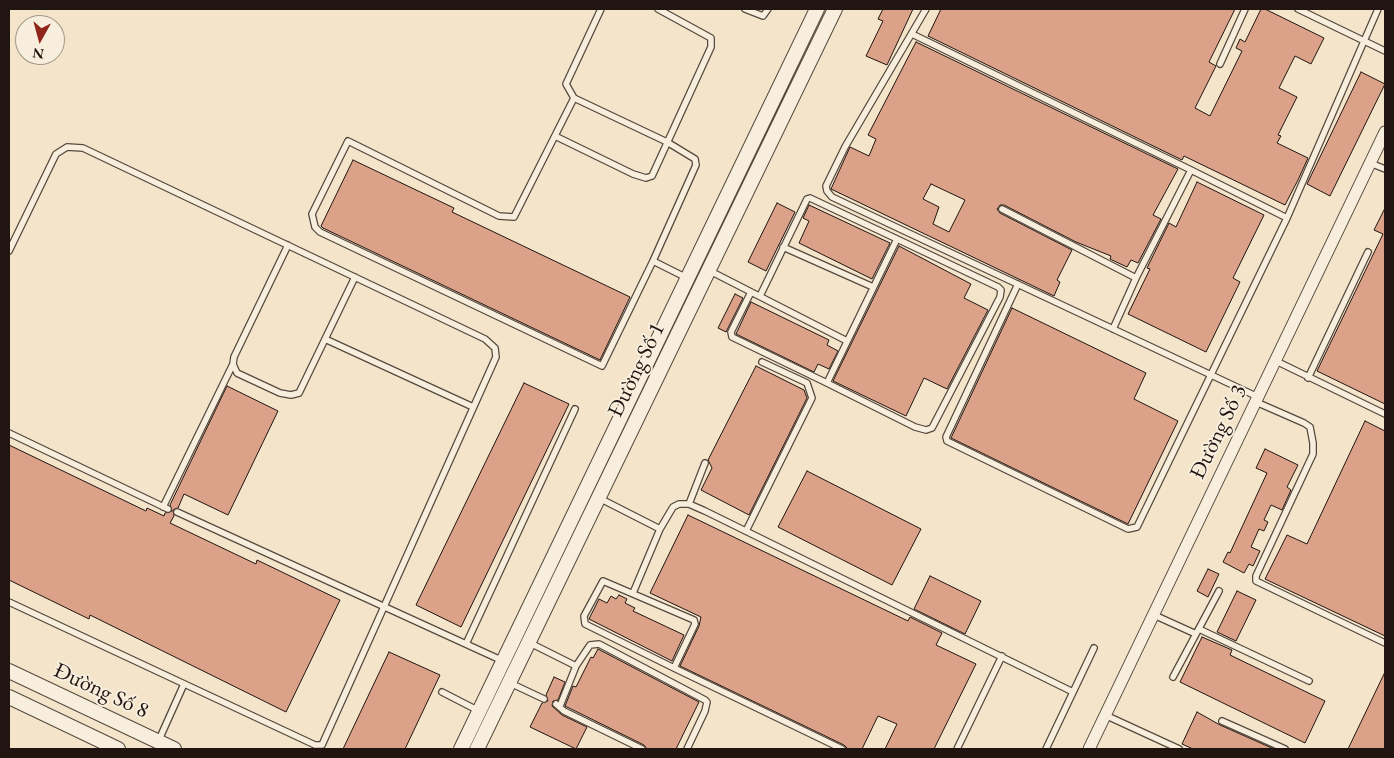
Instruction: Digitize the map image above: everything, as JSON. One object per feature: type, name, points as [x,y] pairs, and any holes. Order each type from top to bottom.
[{"type":"street","name":"Đường Số 1","points":[[477,749],[599,498],[817,9]]},
{"type":"street","name":"Đường Số 1","points":[[461,749],[695,282],[708,270],[835,9]]},
{"type":"street","name":"Đường Số 3","points":[[1088,749],[1385,132]]},
{"type":"street","name":"Đường Số 8","points":[[9,671],[174,749]]},
{"type":"street","name":"Đường Số 8","points":[[9,697],[118,749]]},
{"type":"lane","points":[[574,98],[518,213],[514,217],[506,218],[348,141],[312,214],[312,221],[320,232],[602,366],[653,261],[696,165],[695,159],[667,142],[574,98],[566,84],[601,9]]},
{"type":"lane","points":[[555,136],[646,178],[652,176],[711,46],[711,38],[658,9]]},
{"type":"lane","points":[[745,9],[763,16],[768,9]]},
{"type":"lane","points":[[926,9],[845,147],[826,186],[826,191],[832,197],[1113,329],[1310,427],[1313,454],[1256,576],[1256,581],[1385,642]]},
{"type":"lane","points":[[1220,64],[1244,9]]},
{"type":"lane","points":[[1298,9],[1385,52]]},
{"type":"lane","points":[[1018,284],[946,437],[947,441],[1128,529],[1137,527],[1212,377],[1287,218],[1378,9]]},
{"type":"lane","points":[[912,34],[1287,218]]},
{"type":"lane","points":[[9,252],[56,154],[67,147],[83,148],[485,339],[495,348],[496,357],[322,745],[315,745],[9,602]]},
{"type":"lane","points":[[1370,163],[1385,169]]},
{"type":"lane","points":[[1113,329],[1136,278],[1191,170]]},
{"type":"lane","points":[[751,292],[731,332],[732,337],[915,427],[926,430],[932,428],[1000,297],[1000,290],[998,287],[810,198],[804,201],[760,296]]},
{"type":"lane","points":[[1002,209],[1136,278]]},
{"type":"lane","points":[[827,383],[897,239]]},
{"type":"lane","points":[[9,433],[165,508],[233,364],[234,356],[288,245]]},
{"type":"lane","points":[[783,247],[874,287]]},
{"type":"lane","points":[[1308,378],[1368,252]]},
{"type":"lane","points":[[653,261],[695,282]]},
{"type":"lane","points":[[708,270],[847,341]]},
{"type":"lane","points":[[233,364],[237,373],[280,394],[291,395],[299,393],[355,277]]},
{"type":"lane","points":[[325,339],[473,408]]},
{"type":"lane","points":[[1276,361],[1385,414]]},
{"type":"lane","points":[[746,531],[812,398],[807,383],[762,362]]},
{"type":"lane","points":[[466,644],[575,409]]},
{"type":"lane","points":[[689,504],[705,463]]},
{"type":"lane","points":[[599,498],[660,529]]},
{"type":"lane","points":[[633,593],[660,529],[673,507],[679,504],[689,504],[1074,692]]},
{"type":"lane","points":[[176,512],[503,662]]},
{"type":"lane","points":[[674,668],[695,624],[694,620],[603,580],[584,616],[584,622],[674,668],[842,749]]},
{"type":"lane","points":[[1173,677],[1219,591]]},
{"type":"lane","points":[[1154,615],[1198,631],[1308,681]]},
{"type":"lane","points":[[530,643],[576,666]]},
{"type":"lane","points":[[642,749],[564,711],[558,705],[576,666],[590,645],[598,644],[702,696],[707,702],[705,711],[687,749]]},
{"type":"lane","points":[[1046,749],[1094,648]]},
{"type":"lane","points":[[957,749],[1002,656]]},
{"type":"lane","points":[[510,683],[544,698]]},
{"type":"lane","points":[[158,742],[184,684]]},
{"type":"lane","points":[[442,692],[479,711]]},
{"type":"lane","points":[[1105,715],[1179,749]]},
{"type":"lane","points":[[1222,721],[1285,749]]},
{"type":"building","points":[[883,9],[913,9],[887,65],[866,56],[883,21],[878,19]]},
{"type":"building","points":[[941,9],[1235,9],[1209,62],[1216,66],[1195,108],[1210,116],[1242,51],[1236,48],[1240,39],[1245,42],[1261,9],[1265,9],[1324,38],[1311,64],[1295,56],[1279,88],[1297,97],[1278,135],[1281,136],[1277,143],[1308,158],[1285,205],[1184,156],[1182,160],[928,36]]},
{"type":"building","points":[[916,42],[1178,169],[1153,215],[1161,219],[1138,263],[1131,260],[1127,267],[1110,259],[1111,256],[1076,242],[1004,205],[1000,205],[997,209],[1000,213],[1072,250],[1057,280],[1060,282],[1054,296],[831,189],[850,147],[869,156],[876,139],[868,135]],"holes":[[[931,184],[965,200],[949,232],[933,224],[939,207],[923,199]]]},
{"type":"building","points":[[1361,72],[1385,84],[1330,196],[1307,184]]},
{"type":"building","points":[[353,160],[454,208],[452,212],[630,297],[600,360],[323,228],[321,226]]},
{"type":"building","points":[[1197,182],[1264,215],[1233,278],[1240,282],[1206,352],[1128,314],[1150,269],[1147,268],[1169,223],[1176,227]]},
{"type":"building","points":[[777,203],[795,212],[766,271],[748,262]]},
{"type":"building","points":[[809,205],[890,243],[872,279],[799,243],[809,221],[803,218]]},
{"type":"building","points":[[1385,208],[1385,404],[1317,371],[1383,234],[1374,230]]},
{"type":"building","points":[[899,246],[971,284],[964,298],[988,310],[947,389],[924,378],[906,416],[833,381]]},
{"type":"building","points":[[735,294],[743,298],[726,332],[718,328]]},
{"type":"building","points":[[751,302],[829,340],[827,345],[838,351],[829,369],[818,364],[814,372],[736,334]]},
{"type":"building","points":[[1012,308],[1146,373],[1134,399],[1178,421],[1128,524],[951,438]]},
{"type":"building","points":[[756,366],[804,390],[807,398],[749,515],[701,490],[712,468],[708,460]]},
{"type":"building","points":[[524,383],[569,404],[461,627],[416,605]]},
{"type":"building","points":[[227,386],[278,411],[228,515],[184,494],[178,508],[173,510],[174,516],[170,523],[256,564],[257,560],[340,600],[286,712],[90,615],[89,619],[9,580],[9,445],[146,511],[147,508],[164,516],[165,513],[172,511],[170,505]]},
{"type":"building","points":[[1365,421],[1385,431],[1385,636],[1265,579],[1287,535],[1307,544]]},
{"type":"building","points":[[1265,449],[1298,465],[1287,487],[1291,490],[1282,510],[1271,505],[1264,520],[1268,522],[1264,531],[1259,529],[1251,547],[1260,551],[1253,566],[1249,564],[1244,573],[1223,562],[1228,552],[1230,553],[1267,473],[1256,468]]},
{"type":"building","points":[[807,471],[921,529],[892,585],[778,527]]},
{"type":"building","points":[[688,515],[908,621],[910,617],[942,633],[936,645],[976,664],[934,749],[885,749],[897,724],[878,716],[862,749],[848,749],[844,745],[680,666],[699,626],[701,617],[650,593]]},
{"type":"building","points":[[1208,569],[1219,574],[1208,597],[1197,591]]},
{"type":"building","points":[[930,576],[981,601],[965,634],[914,609]]},
{"type":"building","points":[[1237,591],[1256,600],[1236,641],[1217,632]]},
{"type":"building","points":[[619,595],[627,599],[625,603],[635,608],[633,611],[684,635],[672,661],[589,619],[599,599],[607,603],[611,596],[616,599]]},
{"type":"building","points":[[1202,637],[1232,650],[1230,655],[1325,701],[1305,743],[1180,682]]},
{"type":"building","points":[[598,649],[699,702],[676,749],[647,749],[644,745],[565,706],[573,686],[576,687],[591,657],[593,658]]},
{"type":"building","points":[[389,652],[440,675],[405,749],[343,749]]},
{"type":"building","points":[[1385,672],[1385,749],[1348,749]]},
{"type":"building","points":[[554,677],[565,682],[558,700],[553,701],[552,706],[562,715],[587,727],[576,749],[530,727],[542,703],[548,701],[546,695]]},
{"type":"building","points":[[1197,712],[1220,725],[1274,749],[1193,749],[1182,744]]}]
